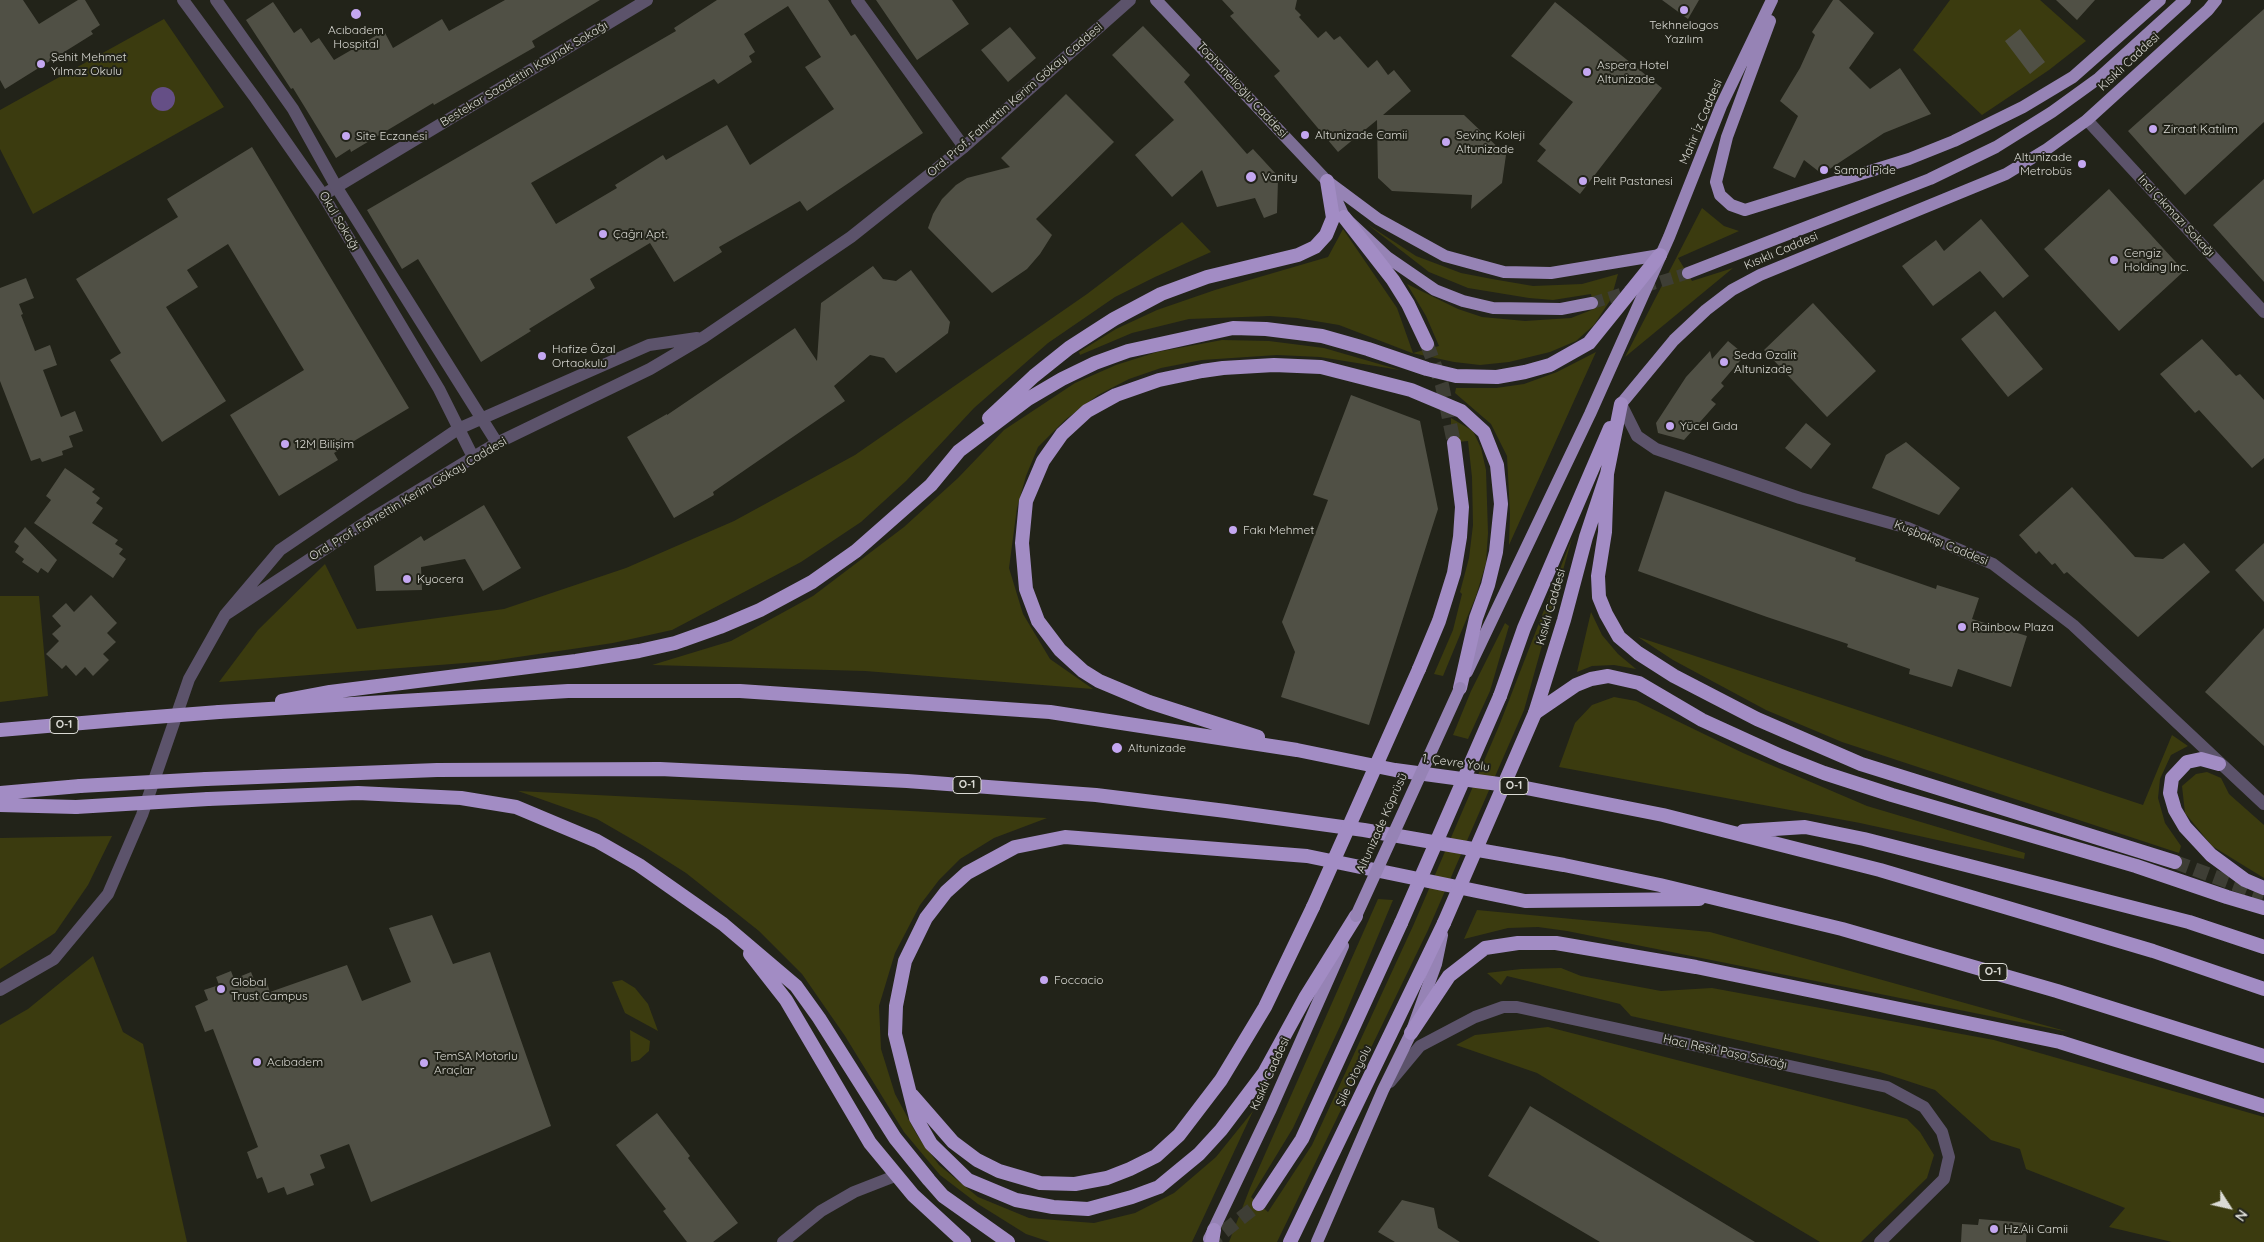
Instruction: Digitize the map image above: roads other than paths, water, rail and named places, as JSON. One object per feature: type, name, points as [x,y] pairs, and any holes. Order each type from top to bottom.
[{"type":"highway","points":[[219,712],[330,692],[576,661],[639,651],[675,643],[760,610],[812,582],[856,551],[931,486],[959,451],[993,414],[1034,376],[1069,348],[1114,319],[1161,294],[1207,277],[1298,255],[1315,247],[1326,235],[1333,218],[1327,181]]},
{"type":"highway","points":[[1344,217],[1393,280],[1408,304],[1426,344]]},
{"type":"highway","points":[[959,451],[1028,399],[1062,379],[1095,363],[1128,350],[1159,342],[1233,328],[1266,329],[1322,336],[1427,369],[1456,376],[1497,377],[1525,372],[1550,365],[1589,343],[1660,255]]},
{"type":"highway","points":[[1297,750],[1149,702],[1099,681],[1083,671],[1060,650],[1038,621],[1026,589],[1022,543],[1026,501],[1044,461],[1062,434],[1087,411],[1116,394],[1158,380],[1202,371],[1274,365],[1321,367],[1411,390],[1462,411],[1484,432],[1497,465],[1500,504],[1496,552],[1488,585],[1476,618],[1460,688]]},
{"type":"highway","points":[[1260,1204],[1302,1139],[1401,922],[1500,696],[1524,628],[1621,404]]},
{"type":"highway","name":"Kısıklı Caddesi","points":[[1535,713],[1606,474],[1621,404]]},
{"type":"highway","points":[[909,1090],[953,1142],[977,1160],[999,1171],[1040,1183],[1075,1184],[1107,1178],[1156,1156],[1179,1136],[1221,1080],[1265,1007],[1313,907],[1419,669],[1454,573],[1460,537],[1462,507],[1454,443]]},
{"type":"highway","points":[[1606,474],[1605,532],[1598,576],[1599,597],[1619,638],[1638,653],[1674,676],[1757,719],[1861,764],[2175,862]]},
{"type":"highway","points":[[1444,923],[1535,713],[1576,685],[1590,679],[1608,676],[1639,683],[1702,720],[1824,774],[2136,866],[2228,898],[2264,908]]},
{"type":"highway","name":"O-1","points":[[0,730],[219,712],[568,691],[740,691],[1050,712],[1297,750]]},
{"type":"highway","name":"1. Çevre Yolu","points":[[1297,750],[1395,770],[1521,787],[1663,815],[1730,831]]},
{"type":"highway","points":[[2219,764],[2201,758],[2187,762],[2172,778],[2170,793],[2175,810],[2185,827],[2211,855],[2244,880],[2264,888]]},
{"type":"highway","name":"O-1","points":[[0,793],[80,786],[206,779],[437,770],[660,769],[907,781],[1096,795],[1364,830],[1564,865],[1720,899],[1860,934],[2057,991],[2264,1056]]},
{"type":"highway","points":[[0,805],[76,807],[358,793],[461,798],[516,808],[597,841],[631,860],[723,924],[796,986],[819,1018],[895,1138],[943,1196],[1008,1242]]},
{"type":"highway","points":[[1730,831],[1804,827],[1864,839],[2189,922],[2264,947]]},
{"type":"highway","name":"O-1","points":[[1730,831],[1926,884],[2153,951],[2264,989]]},
{"type":"highway","points":[[1356,916],[1305,998],[1264,1073],[1221,1130],[1199,1154],[1159,1187],[1132,1197],[1088,1208],[1053,1207],[1016,1200],[968,1180],[931,1144],[916,1118],[895,1034],[896,1006],[905,961],[926,918],[946,892],[967,873],[1015,847],[1041,840],[1065,837],[1308,856],[1524,901],[1720,899]]},
{"type":"highway","name":"Şile Otoyolu","points":[[1290,1242],[1444,923]]},
{"type":"highway","points":[[723,924],[769,976],[786,1000],[806,1032],[847,1108],[895,1176],[964,1242]]},
{"type":"highway","points":[[1411,1033],[1449,976],[1485,948],[1518,944],[1556,943],[1696,967],[2060,1042],[2264,1106]]},
{"type":"highway","points":[[988,1227],[1015,1242]]},
{"type":"main road","name":"Tophanelioğlu Caddesi","points":[[1156,0],[1327,181]]},
{"type":"main road","name":"Mahir İz Caddesi","points":[[1660,255],[1722,106],[1772,0]]},
{"type":"main road","points":[[1778,0],[1727,137],[1716,182],[1720,195],[1731,205],[1745,210],[1909,160],[1954,141],[2023,107],[2073,77],[2160,0]]},
{"type":"main road","points":[[1688,273],[1930,179],[1996,146],[2052,112],[2099,78],[2185,0]]},
{"type":"main road","name":"Kısıklı Caddesi","points":[[1621,404],[1674,340],[1706,310],[1732,290],[1760,275],[2006,174],[2047,149],[2087,120],[2208,10],[2216,0]]},
{"type":"main road","points":[[1327,181],[1344,217],[1387,257],[1435,290],[1463,301],[1493,308],[1561,310],[1592,302]]},
{"type":"main road","points":[[1327,181],[1378,219],[1445,256],[1504,272],[1551,273],[1660,255]]},
{"type":"main road","points":[[1460,688],[1590,414],[1660,255]]},
{"type":"main road","name":"Altunizade Köprüsü","points":[[1356,916],[1460,688]]},
{"type":"main road","name":"Kısıklı Caddesi","points":[[1211,1238],[1356,916]]},
{"type":"main road","points":[[1317,1242],[1383,1090],[1411,1033],[1436,964],[1444,923]]},
{"type":"street","name":"Okul Sokağı","points":[[183,0],[256,98],[323,195],[439,389],[473,457]]},
{"type":"street","points":[[216,0],[293,109],[337,188],[497,443]]},
{"type":"street","name":"Bestekar Saadettin Kaynak Sokağı","points":[[323,195],[647,0]]},
{"type":"street","points":[[858,0],[964,147]]},
{"type":"street","name":"Ord. Prof. Fahrettin Kerim Gökay Caddesi","points":[[225,615],[366,522],[497,443],[650,369],[704,337],[851,237],[964,147],[1130,0]]},
{"type":"street","name":"İnci Çıkmazı Sokağı","points":[[2087,120],[2264,312]]},
{"type":"street","name":"Ord. Prof. Fahrettin Kerim Gökay Caddesi","points":[[0,990],[54,959],[108,894],[142,815],[189,679],[225,615],[280,550],[458,429],[649,345],[704,337]]},
{"type":"street","name":"Kuşbakışı Caddesi","points":[[1621,404],[1637,436],[1656,449],[1800,498],[1908,528],[1993,564],[2073,625],[2219,764],[2264,804]]},
{"type":"street","name":"Hacı Reşit Paşa Sokağı","points":[[1383,1090],[1420,1046],[1475,1017],[1503,1007],[1517,1007],[1887,1088],[1924,1107],[1942,1132],[1949,1157],[1944,1179],[1880,1242]]},
{"type":"street","points":[[783,1242],[821,1211],[854,1192],[895,1176]]},
{"type":"tunnel","points":[[1592,303],[1688,273]]},
{"type":"tunnel","points":[[1427,344],[1442,385],[1454,443]]},
{"type":"tunnel","points":[[2175,862],[2264,895]]},
{"type":"tunnel","points":[[1206,1242],[1217,1237],[1259,1204]]},
{"type":"place","name":"Tekhnelogos Yazılım","points":[[1684,10]]},
{"type":"place","name":"Acıbadem Hospital","points":[[356,14]]},
{"type":"place","name":"Şehit Mehmet Yılmaz Okulu","points":[[41,64]]},
{"type":"place","name":"Aspera Hotel Altunizade","points":[[1587,72]]},
{"type":"place","name":"Ziraat Katılım","points":[[2153,129]]},
{"type":"place","name":"Altunizade Camii","points":[[1305,135]]},
{"type":"place","name":"Site Eczanesi","points":[[346,136]]},
{"type":"place","name":"Sevinç Koleji Altunizade","points":[[1446,142]]},
{"type":"place","name":"Altunizade Metrobüs","points":[[2082,164]]},
{"type":"place","name":"Sampi Pide","points":[[1824,170]]},
{"type":"place","name":"Vanity","points":[[1251,177]]},
{"type":"place","name":"Pelit Pastanesi","points":[[1583,181]]},
{"type":"place","name":"Çağrı Apt.","points":[[603,234]]},
{"type":"place","name":"Cengiz Holding Inc.","points":[[2114,260]]},
{"type":"place","name":"Hafize Özal Ortaokulu","points":[[542,356]]},
{"type":"place","name":"Seda Ozalit Altunizade","points":[[1724,362]]},
{"type":"place","name":"Yücel Gıda","points":[[1670,426]]},
{"type":"place","name":"12M Bilişim","points":[[285,444]]},
{"type":"place","name":"Fakı Mehmet","points":[[1233,530]]},
{"type":"place","name":"Kyocera","points":[[407,579]]},
{"type":"place","name":"Rainbow Plaza","points":[[1962,627]]},
{"type":"place","name":"Altunizade","points":[[1117,748]]},
{"type":"place","name":"Foccacio","points":[[1044,980]]},
{"type":"place","name":"Global Trust Campus","points":[[221,989]]},
{"type":"place","name":"Acıbadem","points":[[257,1062]]},
{"type":"place","name":"TemSA Motorlu Araçlar","points":[[424,1063]]},
{"type":"place","name":"Hz.Ali Camii","points":[[1994,1229]]}]
